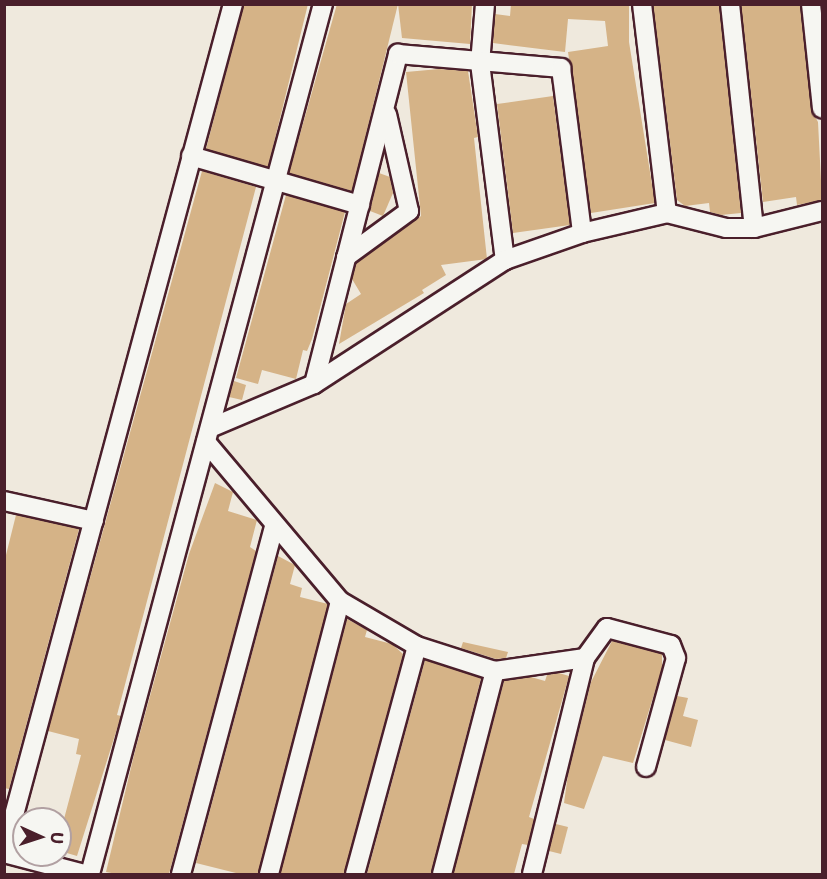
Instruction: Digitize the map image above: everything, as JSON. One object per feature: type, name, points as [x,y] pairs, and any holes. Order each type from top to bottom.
[{"type":"street","points":[[84,874],[4,852],[233,4]]},
{"type":"street","points":[[90,874],[323,4]]},
{"type":"street","points":[[485,4],[480,63],[505,260]]},
{"type":"street","points":[[642,4],[667,213]]},
{"type":"street","points":[[730,4],[754,228]]},
{"type":"street","points":[[811,4],[820,64],[822,108]]},
{"type":"street","points":[[314,384],[386,111],[398,54],[480,63],[561,68],[582,233]]},
{"type":"street","points":[[346,257],[409,211],[386,111]]},
{"type":"street","points":[[191,156],[360,206]]},
{"type":"street","points":[[208,435],[314,384],[505,260],[582,233],[667,213],[726,228],[754,228],[822,211]]},
{"type":"street","points":[[208,435],[274,528],[340,600],[417,646],[495,671],[585,658]]},
{"type":"street","points":[[5,505],[94,521]]},
{"type":"street","points":[[181,874],[274,528]]},
{"type":"street","points":[[269,874],[340,600]]},
{"type":"street","points":[[532,874],[585,658],[607,628],[676,650],[646,767]]},
{"type":"street","points":[[355,874],[417,646]]},
{"type":"street","points":[[442,874],[495,671]]},
{"type":"building","points":[[244,4],[308,4],[268,167],[206,149]]},
{"type":"building","points":[[337,4],[398,4],[352,191],[289,173]]},
{"type":"building","points":[[398,4],[472,4],[470,44],[402,38]]},
{"type":"building","points":[[511,4],[629,4],[629,42],[655,203],[591,213],[568,52],[608,46],[605,21],[568,19],[565,52],[493,43],[495,14],[510,16]]},
{"type":"building","points":[[653,4],[719,4],[741,213],[721,215],[710,212],[709,203],[685,206],[677,200]]},
{"type":"building","points":[[741,4],[800,4],[811,109],[818,122],[822,200],[797,205],[796,197],[763,202]]},
{"type":"building","points":[[439,69],[468,71],[478,137],[474,138],[487,259],[441,265],[446,275],[422,290],[424,293],[339,344],[346,304],[361,294],[352,279],[356,263],[421,216],[406,72]]},
{"type":"building","points":[[553,96],[570,225],[513,233],[497,104]]},
{"type":"building","points":[[202,171],[256,187],[117,715],[121,716],[77,856],[72,855],[72,807],[67,807],[81,755],[76,754],[79,739],[48,731]]},
{"type":"building","points":[[379,173],[390,177],[393,193],[383,216],[370,211]]},
{"type":"building","points":[[286,195],[345,212],[312,339],[307,351],[303,350],[296,379],[262,370],[258,384],[236,378]]},
{"type":"building","points":[[234,381],[246,385],[242,400],[229,397]]},
{"type":"building","points":[[215,483],[233,492],[228,511],[257,520],[250,547],[256,551],[169,874],[106,872],[135,751],[189,554]]},
{"type":"building","points":[[16,515],[79,529],[9,789],[4,788],[4,563]]},
{"type":"building","points":[[278,556],[295,565],[290,584],[302,588],[300,597],[328,604],[258,874],[240,874],[196,863]]},
{"type":"building","points":[[347,619],[367,630],[365,637],[392,644],[403,654],[344,874],[280,874]]},
{"type":"building","points":[[612,641],[662,654],[662,668],[633,763],[603,756],[584,809],[564,803],[568,774],[591,682]]},
{"type":"building","points":[[463,642],[508,652],[506,658],[496,659],[461,648]]},
{"type":"building","points":[[425,660],[481,678],[431,874],[367,874]]},
{"type":"building","points":[[559,673],[569,676],[529,817],[534,819],[528,845],[522,844],[514,874],[453,874],[504,681],[531,677],[545,681],[547,675]]},
{"type":"building","points":[[677,696],[688,698],[683,716],[698,720],[691,747],[665,740]]},
{"type":"building","points":[[556,824],[568,827],[561,854],[549,851]]}]
